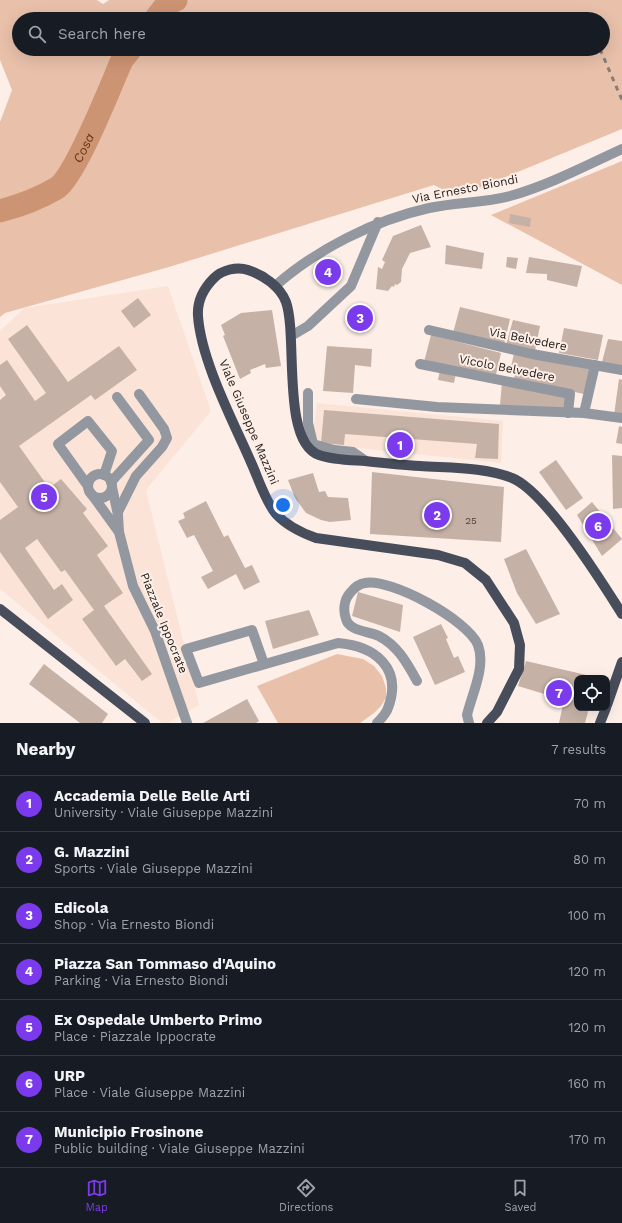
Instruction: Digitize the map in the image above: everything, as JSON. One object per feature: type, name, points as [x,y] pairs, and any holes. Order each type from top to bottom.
[{"type":"main road","name":"Viale Giuseppe Mazzini","points":[[487,723],[497,712],[519,669],[520,645],[514,623],[486,580],[465,562],[438,555],[326,540],[304,534],[277,515],[268,500],[223,401],[206,353],[198,316],[202,293],[219,273],[233,269],[246,269],[270,281],[285,300],[291,336],[293,393],[300,437],[306,447],[317,454],[333,458],[462,469],[513,478],[530,489],[545,504],[591,567],[622,614]]},
{"type":"main road","points":[[0,610],[145,723]]},
{"type":"main road","points":[[610,696],[622,662]]},
{"type":"main road","points":[[600,723],[605,711]]},
{"type":"street","name":"Via Ernesto Biondi","points":[[275,286],[303,263],[378,222],[430,208],[509,196],[538,186],[622,149]]},
{"type":"street","points":[[291,336],[308,326],[352,286],[378,222]]},
{"type":"street","name":"Via Belvedere","points":[[429,330],[525,352],[622,370]]},
{"type":"street","name":"Vicolo Belvedere","points":[[420,364],[570,394],[568,413]]},
{"type":"street","points":[[584,414],[595,365]]},
{"type":"street","points":[[118,512],[136,476],[162,447],[167,438],[164,430],[139,394]]},
{"type":"street","name":"Viale Giuseppe Mazzini","points":[[308,394],[308,423],[313,444],[334,450],[353,452],[366,461]]},
{"type":"street","points":[[109,481],[93,476],[89,489],[95,497],[102,498],[109,494],[109,481],[149,440],[117,397]]},
{"type":"street","points":[[356,399],[437,407],[568,413],[622,418]]},
{"type":"street","name":"Piazzale Ippocrate","points":[[119,532],[58,444],[88,421],[112,451],[109,481],[118,512],[119,532],[133,586],[155,631],[187,723]]},
{"type":"street","points":[[417,682],[408,664],[394,646],[379,636],[350,627],[346,620],[344,610],[346,598],[354,588],[365,583],[381,584],[396,589],[444,612],[469,631],[478,645],[481,665],[467,715],[469,723]]},
{"type":"street","points":[[264,664],[252,630],[186,649],[199,683],[338,643],[355,644],[375,653],[388,669],[393,688],[388,710],[377,723]]},
{"type":"shaded area","points":[[0,0],[97,0],[103,4],[109,0],[622,0],[622,129],[457,197],[434,185],[169,267],[5,313],[0,317],[0,122],[12,90],[0,60]]},
{"type":"shaded area","points":[[622,161],[622,285],[491,215]]},
{"type":"shaded area","points":[[168,286],[211,411],[146,490],[199,705],[168,723],[162,723],[0,589],[0,331],[24,308]]},
{"type":"shaded area","points":[[317,403],[503,421],[501,463],[318,444],[315,439],[314,426]]},
{"type":"shaded area","points":[[337,654],[363,659],[374,666],[382,676],[386,688],[386,698],[381,706],[360,723],[278,723],[257,686]]},
{"type":"building","points":[[510,214],[531,218],[530,227],[509,223]]},
{"type":"building","points":[[421,225],[431,247],[410,253],[402,269],[401,282],[397,285],[395,284],[394,287],[392,286],[388,291],[376,289],[378,267],[382,269],[385,262],[382,260],[393,236]]},
{"type":"building","points":[[446,245],[484,253],[482,269],[445,264]]},
{"type":"building","points":[[507,257],[518,258],[516,269],[506,267]]},
{"type":"building","points":[[529,257],[582,266],[577,287],[547,280],[547,274],[526,273]]},
{"type":"building","points":[[138,298],[151,315],[134,328],[121,311]]},
{"type":"building","points":[[460,307],[510,319],[504,345],[453,333]]},
{"type":"building","points":[[272,310],[281,366],[266,368],[265,364],[250,370],[251,373],[240,379],[223,336],[225,335],[221,325],[241,313]]},
{"type":"building","points":[[513,320],[540,326],[535,351],[506,345]]},
{"type":"building","points":[[27,325],[68,382],[119,346],[137,370],[95,400],[91,395],[19,446],[49,488],[61,479],[87,509],[83,513],[108,546],[97,555],[123,593],[104,606],[152,674],[142,681],[125,659],[116,666],[82,619],[94,610],[65,570],[61,572],[37,539],[25,548],[54,590],[62,584],[73,600],[48,619],[0,552],[0,520],[18,507],[0,482],[0,400],[6,395],[0,386],[0,365],[7,360],[35,401],[46,393],[8,339]]},
{"type":"building","points":[[564,328],[603,335],[598,360],[559,353]]},
{"type":"building","points":[[431,335],[501,353],[495,379],[424,362]]},
{"type":"building","points":[[608,339],[622,341],[622,366],[602,362]]},
{"type":"building","points":[[327,346],[372,349],[371,367],[355,365],[353,393],[323,391]]},
{"type":"building","points":[[514,353],[590,369],[584,394],[514,379],[516,368],[511,367]]},
{"type":"building","points":[[440,370],[456,373],[454,383],[438,380]]},
{"type":"building","points":[[619,379],[622,380],[622,416],[614,415]]},
{"type":"building","points":[[502,382],[567,394],[566,411],[500,405]]},
{"type":"building","points":[[324,410],[499,424],[498,459],[475,458],[477,444],[345,434],[344,445],[321,443]]},
{"type":"building","points":[[619,426],[622,427],[622,444],[616,443]]},
{"type":"building","points":[[612,455],[622,456],[622,508],[613,509]]},
{"type":"building","points":[[556,460],[583,498],[566,510],[539,472]]},
{"type":"building","points":[[372,472],[504,487],[501,542],[370,534]]},
{"type":"building","points":[[313,473],[319,492],[325,491],[328,497],[348,498],[351,520],[330,522],[321,520],[306,513],[295,498],[288,480]]},
{"type":"building","points":[[206,501],[224,537],[228,535],[245,568],[252,565],[260,582],[244,590],[236,574],[208,589],[201,577],[213,571],[194,535],[187,538],[178,521],[185,518],[183,513]]},
{"type":"building","points":[[592,502],[622,539],[602,556],[577,515]]},
{"type":"building","points":[[526,549],[560,614],[536,624],[517,593],[504,559]]},
{"type":"building","points":[[358,592],[403,605],[400,632],[352,616]]},
{"type":"building","points":[[309,610],[319,635],[273,649],[265,621]]},
{"type":"building","points":[[441,624],[448,638],[446,639],[454,658],[458,656],[465,672],[435,685],[413,637]]},
{"type":"building","points":[[526,661],[586,675],[574,675],[574,711],[588,711],[585,723],[559,723],[564,700],[518,686]]},
{"type":"building","points":[[44,664],[108,714],[102,723],[80,723],[29,684]]},
{"type":"building","points":[[247,699],[259,721],[256,723],[203,723]]},
{"type":"waterway","name":"Cosa","points":[[160,12],[166,5],[176,0]]},
{"type":"waterway","name":"Cosa","points":[[0,211],[44,195],[57,188],[65,180],[83,148],[122,60],[125,56]]},
{"type":"railway","points":[[603,56],[622,100]]},
{"type":"place","name":"Piazza San Tommaso d'Aquino","points":[[328,272]]},
{"type":"place","name":"Edicola","points":[[360,318]]},
{"type":"place","name":"Accademia Delle Belle Arti","points":[[400,445]]},
{"type":"place","name":"Ex Ospedale Umberto Primo","points":[[44,497]]},
{"type":"place","name":"G. Mazzini","points":[[437,515]]},
{"type":"place","name":"URP","points":[[598,526]]},
{"type":"place","name":"Municipio Frosinone","points":[[559,693]]}]
